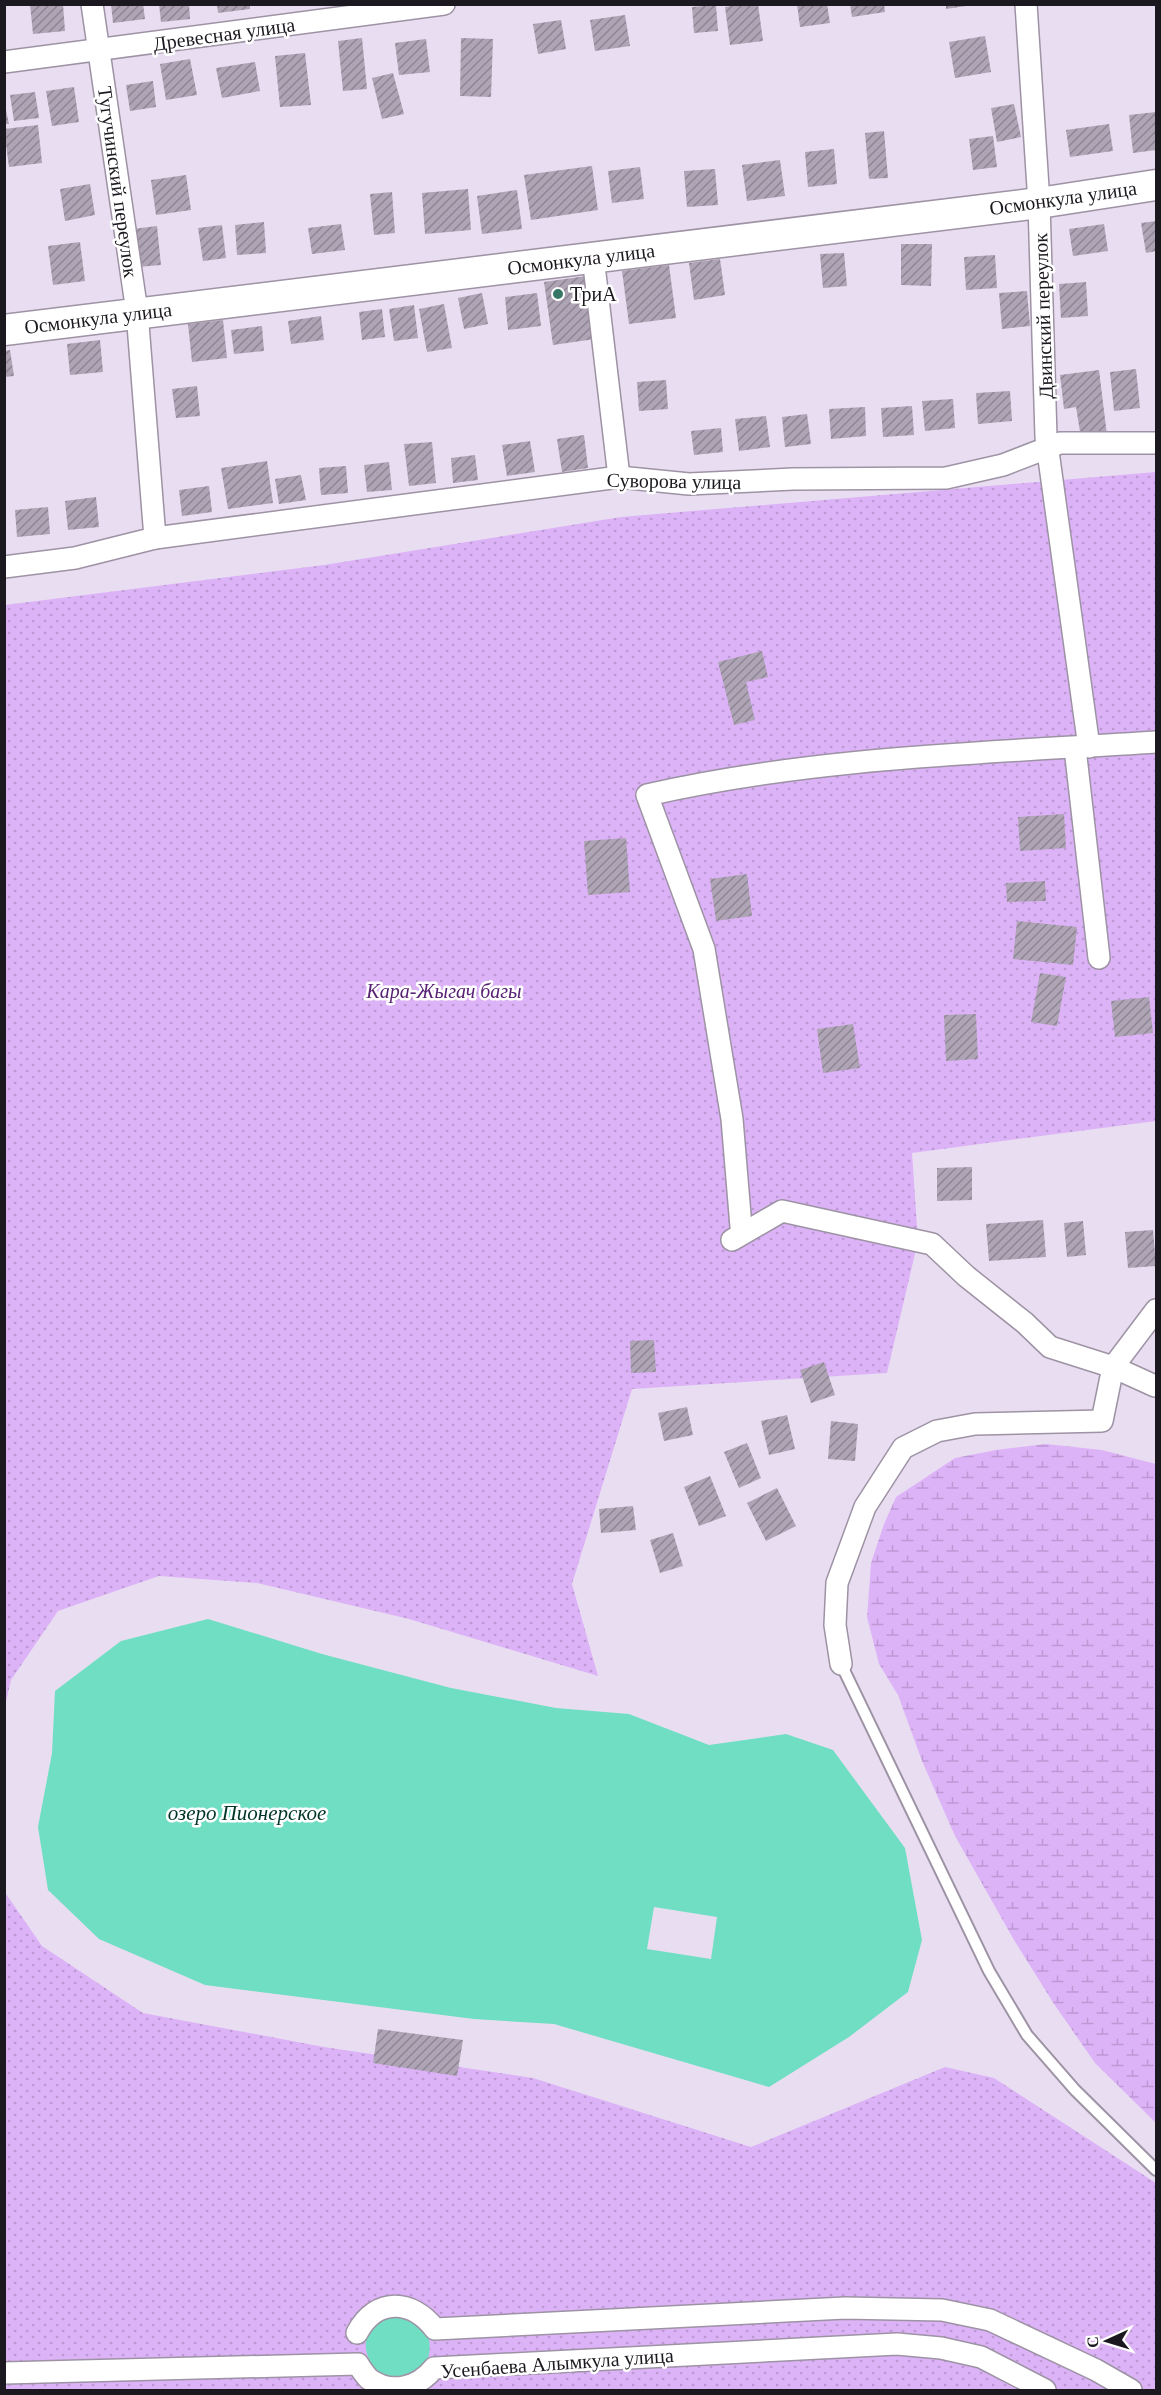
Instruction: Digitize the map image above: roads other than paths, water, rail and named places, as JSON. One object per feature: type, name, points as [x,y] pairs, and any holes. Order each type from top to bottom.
[{"type":"street","name":"Тугучинский переулок","points":[[92,4],[137,312],[155,538]]},
{"type":"street","name":"Древесная улица","points":[[4,62],[444,4]]},
{"type":"street","name":"Двинский переулок","points":[[1026,4],[1039,203],[1048,448],[1082,747],[1099,958]]},
{"type":"street","name":"Осмонкула улица","points":[[4,330],[1039,203],[1156,185]]},
{"type":"street","points":[[593,257],[619,477]]},
{"type":"street","name":"Суворова улица","points":[[4,567],[75,558],[155,538],[619,477],[689,484],[793,479],[946,478],[1003,465],[1060,443],[1156,443]]},
{"type":"street","points":[[1155,1386],[1113,1367],[1050,1347],[932,1244],[782,1211],[736,1234],[732,1119],[704,949],[648,795],[705,782],[885,760],[1156,742]]},
{"type":"street","points":[[841,1664],[835,1625],[837,1583],[865,1507],[903,1448],[937,1431],[975,1424],[1102,1421],[1113,1367],[1156,1310]]},
{"type":"street","name":"Усенбаева Алымкула улица","points":[[357,2332],[362,2324],[377,2311],[394,2305],[412,2308],[425,2316],[435,2329],[844,2307],[942,2310],[990,2320],[1123,2388]]},
{"type":"street","name":"Усенбаева Алымкула улица","points":[[4,2373],[358,2364],[368,2379],[380,2386],[396,2390],[411,2388],[424,2381],[434,2368],[897,2344],[941,2348],[981,2357],[1045,2391]]},
{"type":"lane","points":[[841,1664],[989,1971],[1027,2035],[1075,2090],[1156,2170]]},
{"type":"water","name":"озеро Пионерское","points":[[208,1619],[322,1654],[451,1688],[556,1708],[629,1714],[709,1745],[786,1734],[833,1750],[905,1848],[922,1940],[908,1992],[849,2037],[769,2087],[554,2024],[474,2019],[205,1985],[99,1939],[48,1890],[38,1827],[52,1753],[55,1691],[121,1641]],"holes":[[[654,1907],[717,1917],[711,1959],[647,1949]]]},
{"type":"water","points":[[396,2313],[426,2329],[430,2351],[425,2364],[420,2369],[406,2376],[394,2378],[383,2375],[371,2363],[366,2340],[372,2325]]},
{"type":"place","name":"ТриА","points":[[558,294]]},
{"type":"park label","name":"Кара-Жыгач багы","points":[[444,991]]}]
